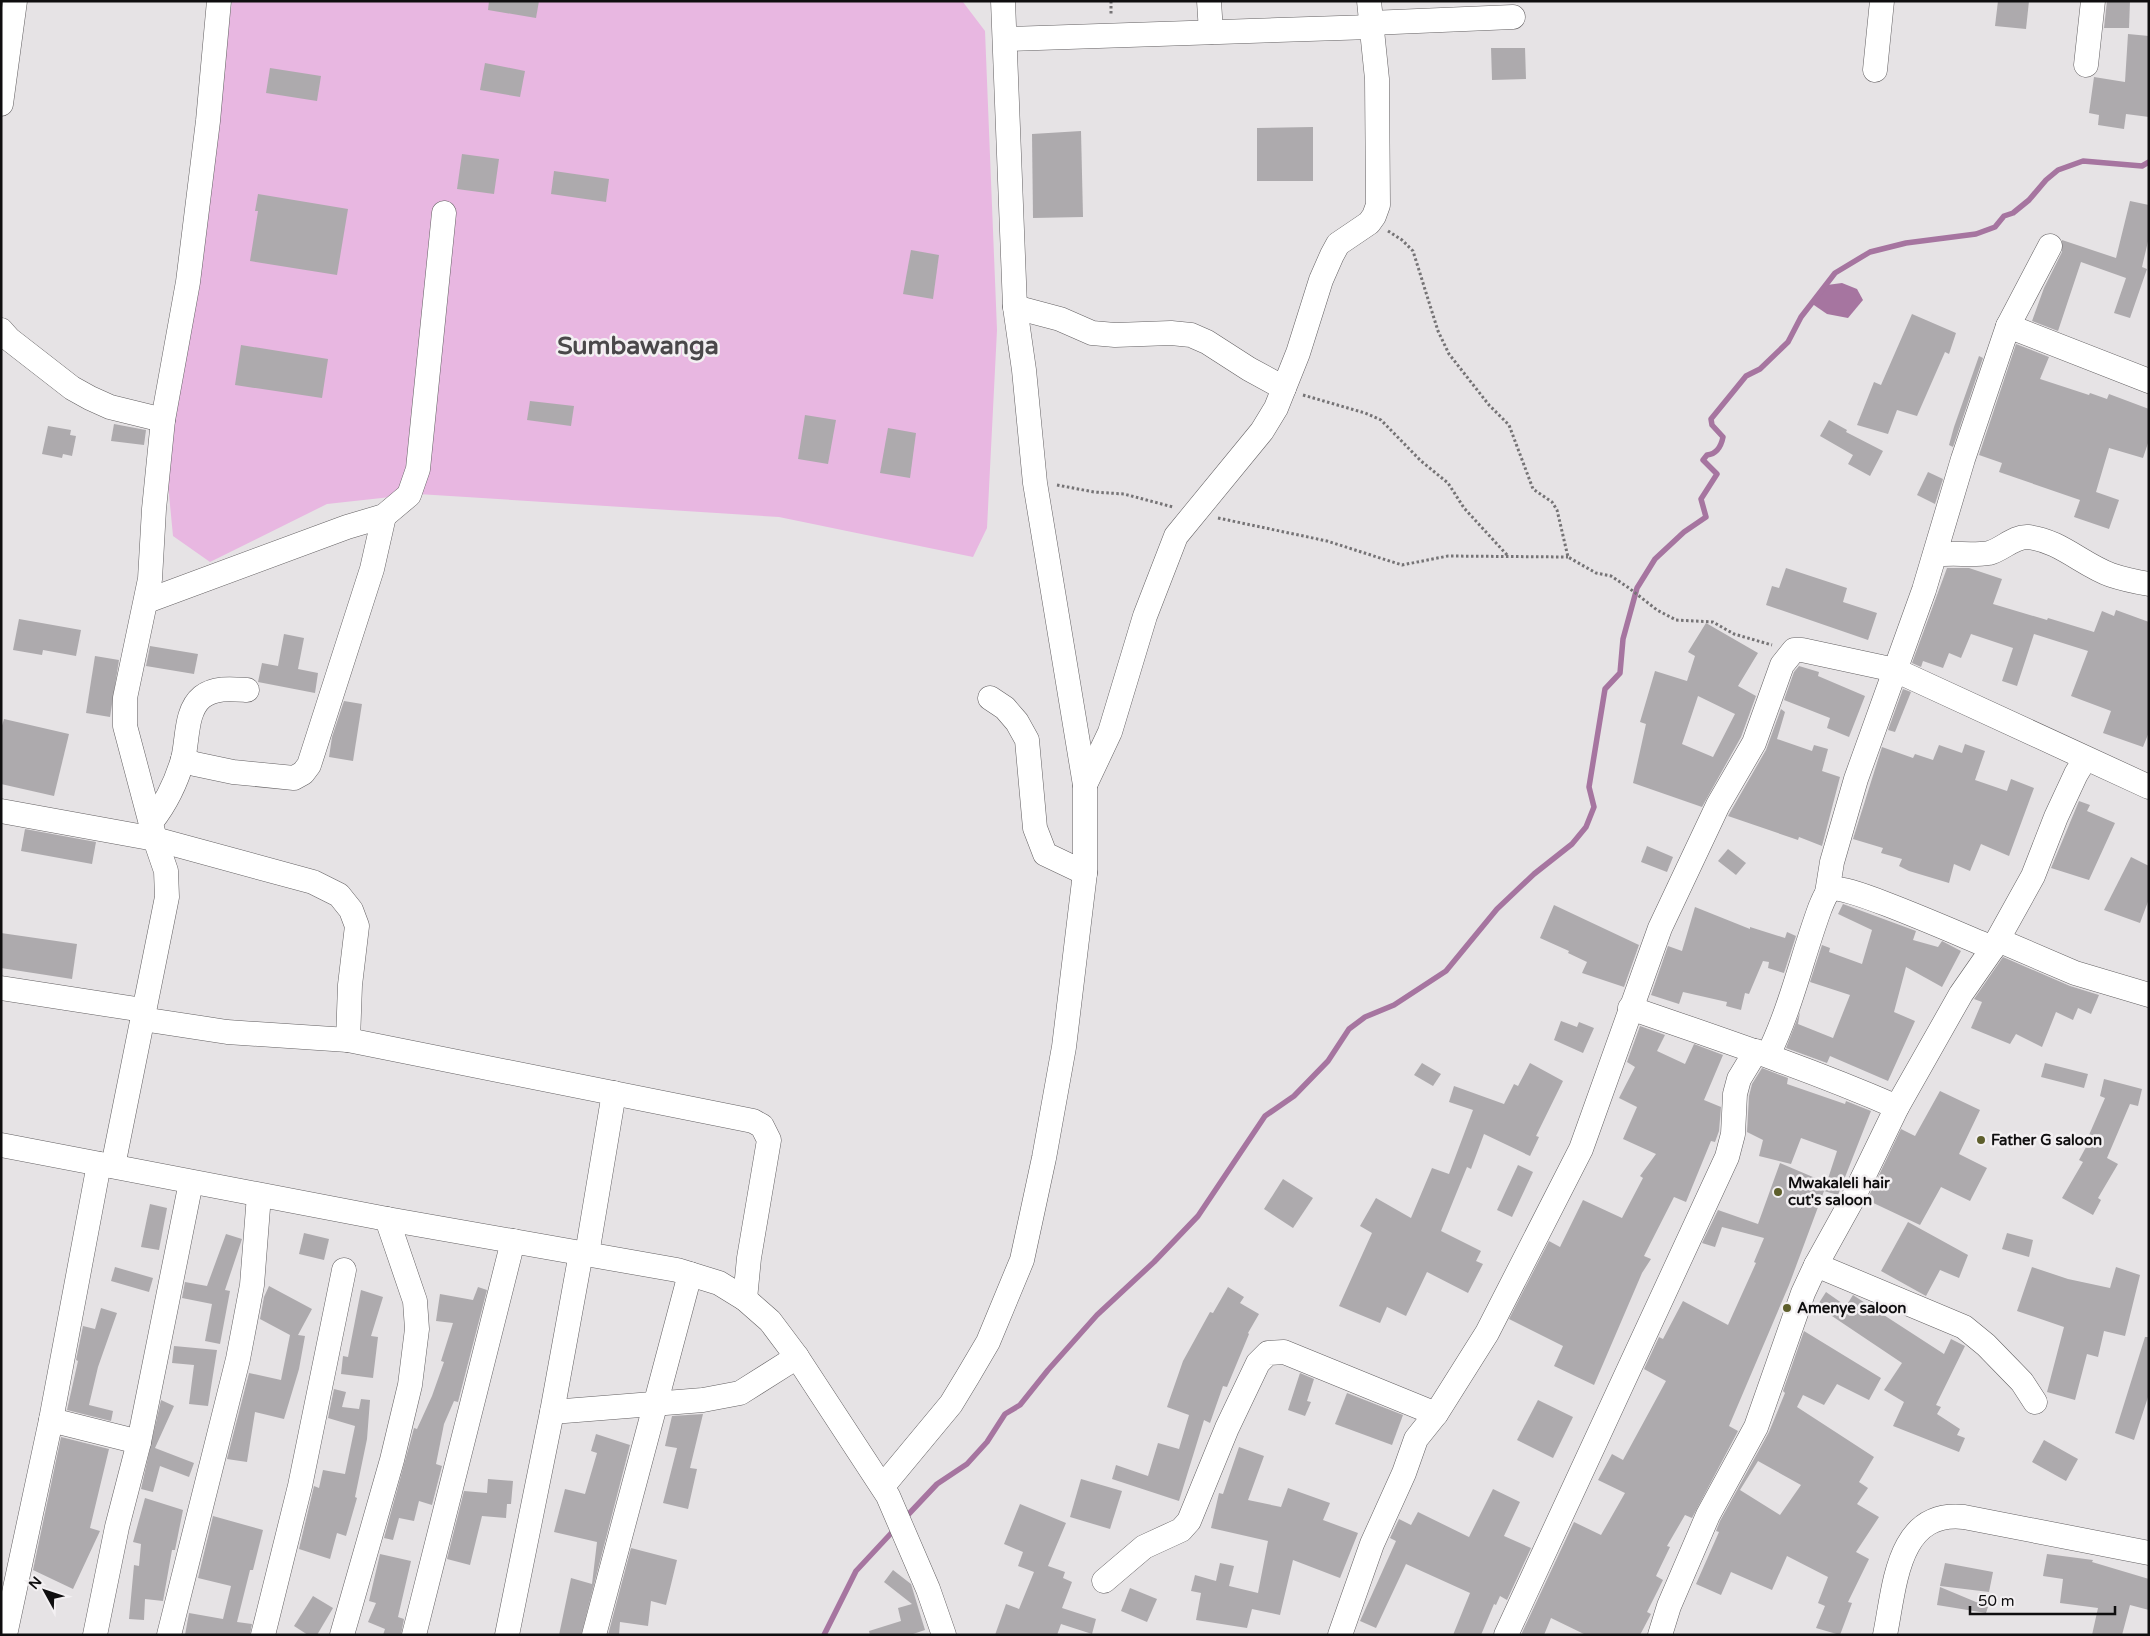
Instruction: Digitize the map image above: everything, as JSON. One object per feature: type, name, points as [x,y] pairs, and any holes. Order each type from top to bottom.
[{"type":"street","points":[[1,104],[15,1]]},
{"type":"street","points":[[9,1635],[5,1634],[106,1165],[157,952],[166,897],[166,871],[125,726],[128,677],[147,601],[163,420],[188,282],[208,121],[220,1]]},
{"type":"street","points":[[883,1486],[950,1404],[968,1376],[988,1342],[1022,1260],[1044,1158],[1064,1047],[1085,873],[1085,785],[1035,482],[1024,370],[1015,307],[1006,39],[1003,1]]},
{"type":"street","points":[[1208,1],[1210,32]]},
{"type":"street","points":[[1875,70],[1882,1]]},
{"type":"street","points":[[2086,65],[2092,1]]},
{"type":"street","points":[[1006,39],[1210,32],[1370,17],[1513,17]]},
{"type":"street","points":[[1085,785],[1110,732],[1144,616],[1176,536],[1262,431],[1276,408],[1298,354],[1321,280],[1332,255],[1338,244],[1372,220],[1378,205],[1377,79],[1370,17]]},
{"type":"street","points":[[147,601],[347,526],[384,516],[409,495],[418,469],[444,213]]},
{"type":"street","points":[[1506,1635],[1703,1205],[1728,1156],[1733,1134],[1737,1087],[1762,1053],[1777,1037],[1827,894],[1832,862],[1856,779],[1935,555],[1963,459],[2008,326],[2050,246]]},
{"type":"street","points":[[1015,307],[1060,319],[1074,327],[1092,333],[1115,335],[1171,333],[1191,335],[1207,342],[1249,370],[1284,389]]},
{"type":"street","points":[[2008,326],[2149,381]]},
{"type":"street","points":[[1,330],[72,388],[110,407],[163,420]]},
{"type":"street","points":[[183,759],[195,764],[233,772],[294,778],[303,774],[312,759],[348,648],[372,569],[384,516]]},
{"type":"street","points":[[1935,555],[1957,552],[1971,554],[1990,552],[2015,540],[2030,537],[2066,551],[2110,575],[2149,584]]},
{"type":"street","points":[[1340,1635],[1372,1544],[1404,1473],[1416,1439],[1436,1414],[1487,1333],[1581,1148],[1660,928],[1686,869],[1718,805],[1754,742],[1778,674],[1788,656],[1794,650],[1832,655],[1895,670],[2149,787]]},
{"type":"street","points":[[153,830],[170,796],[183,759],[188,725],[195,707],[202,697],[225,688],[247,690]]},
{"type":"street","points":[[990,698],[1004,708],[1017,722],[1027,740],[1035,828],[1045,854],[1085,873]]},
{"type":"street","points":[[1660,1635],[1669,1606],[1708,1515],[1756,1426],[1801,1300],[1816,1265],[1852,1200],[1897,1107],[1961,994],[1995,944],[2034,876],[2064,800],[2085,759]]},
{"type":"street","points":[[1,811],[153,830],[313,882],[339,895],[351,910],[357,926],[350,985],[348,1040]]},
{"type":"street","points":[[1827,894],[1838,888],[1861,895],[2075,973],[2149,994]]},
{"type":"street","points":[[1,988],[142,1014],[226,1032],[348,1040],[746,1119],[762,1126],[769,1140],[749,1258],[745,1299]]},
{"type":"street","points":[[1630,1008],[1843,1083],[1897,1107]]},
{"type":"street","points":[[507,1635],[584,1253],[614,1093]]},
{"type":"street","points":[[1,1145],[387,1219],[584,1253],[690,1274],[719,1283],[745,1299],[770,1321],[797,1357],[883,1486],[907,1536],[944,1635]]},
{"type":"street","points":[[94,1635],[117,1527],[139,1442],[192,1182]]},
{"type":"street","points":[[170,1635],[238,1359],[252,1285],[258,1195]]},
{"type":"street","points":[[342,1635],[392,1460],[410,1386],[417,1329],[415,1301],[387,1219]]},
{"type":"street","points":[[414,1635],[513,1241]]},
{"type":"street","points":[[1816,1265],[1964,1327],[1986,1345],[2022,1382],[2034,1402]]},
{"type":"street","points":[[263,1635],[300,1486],[344,1270]]},
{"type":"street","points":[[594,1635],[690,1274]]},
{"type":"street","points":[[1104,1581],[1144,1548],[1181,1530],[1189,1522],[1231,1419],[1258,1363],[1268,1353],[1284,1352],[1436,1414]]},
{"type":"street","points":[[552,1412],[703,1400],[740,1393],[797,1357]]},
{"type":"street","points":[[51,1420],[139,1442]]},
{"type":"street","points":[[1885,1635],[1904,1551],[1915,1532],[1931,1520],[1949,1515],[1964,1517],[2149,1553]]},
{"type":"path","points":[[1372,220],[1413,252],[1438,331],[1449,354],[1467,379],[1510,426],[1533,489],[1552,502],[1557,510],[1568,557]]},
{"type":"path","points":[[1284,389],[1325,400],[1381,420],[1421,461],[1448,484],[1472,519],[1499,544],[1508,557]]},
{"type":"path","points":[[1035,482],[1094,492],[1124,494],[1194,513],[1327,541],[1402,565],[1448,556],[1568,557],[1596,573],[1611,576],[1630,588],[1657,610],[1676,620],[1713,622],[1734,634],[1794,650]]},
{"type":"shaded area","points":[[232,1],[963,2],[985,31],[997,330],[987,528],[973,557],[779,517],[418,494],[327,504],[210,562],[173,536],[166,463],[183,365]]},
{"type":"shaded area","points":[[1842,283],[1857,289],[1863,300],[1848,318],[1827,314],[1811,303],[1827,285]]},
{"type":"building","points":[[489,1],[539,1],[536,18],[488,10]]},
{"type":"building","points":[[1998,1],[2029,1],[2026,29],[1995,26]]},
{"type":"building","points":[[2107,1],[2130,1],[2129,28],[2104,28]]},
{"type":"building","points":[[2128,34],[2149,36],[2149,117],[2126,114],[2124,129],[2098,125],[2099,115],[2089,113],[2094,77],[2125,82]]},
{"type":"building","points":[[1491,48],[1525,48],[1526,79],[1492,80]]},
{"type":"building","points":[[485,63],[525,71],[520,97],[480,90]]},
{"type":"building","points":[[270,68],[321,76],[317,101],[266,93]]},
{"type":"building","points":[[1313,127],[1313,181],[1257,181],[1257,128]]},
{"type":"building","points":[[1081,131],[1083,217],[1033,218],[1032,134]]},
{"type":"building","points":[[462,154],[499,159],[494,194],[457,189]]},
{"type":"building","points":[[554,171],[609,179],[606,202],[551,194]]},
{"type":"building","points":[[258,194],[348,209],[337,275],[250,261],[258,211],[255,211]]},
{"type":"building","points":[[2130,201],[2149,205],[2149,237],[2142,267],[2147,269],[2130,318],[2114,313],[2126,278],[2081,262],[2058,331],[2032,321],[2044,288],[2062,252],[2062,240],[2116,258]]},
{"type":"building","points":[[911,250],[939,255],[933,299],[903,294]]},
{"type":"building","points":[[1912,314],[1956,333],[1949,354],[1945,352],[1917,416],[1897,410],[1888,434],[1857,425],[1874,382],[1881,385]]},
{"type":"building","points":[[2016,344],[2049,357],[2040,379],[2107,399],[2109,394],[2149,409],[2149,440],[2143,458],[2109,448],[2096,492],[2119,500],[2109,529],[2074,517],[2080,500],[1999,472],[2002,463],[1979,455]]},
{"type":"building","points":[[241,345],[328,359],[322,398],[235,385]]},
{"type":"building","points":[[1979,356],[1983,358],[1953,447],[1949,445],[1954,427]]},
{"type":"building","points":[[530,401],[574,406],[571,426],[527,420]]},
{"type":"building","points":[[805,415],[836,420],[828,464],[798,459]]},
{"type":"building","points":[[1829,420],[1847,430],[1846,432],[1883,451],[1870,476],[1848,464],[1853,455],[1820,436]]},
{"type":"building","points":[[114,424],[146,430],[144,445],[111,441]]},
{"type":"building","points":[[48,426],[71,430],[70,435],[76,436],[72,456],[63,454],[62,458],[42,454]]},
{"type":"building","points":[[888,428],[916,433],[910,478],[880,473]]},
{"type":"building","points":[[1928,472],[1943,479],[1935,504],[1917,495]]},
{"type":"building","points":[[1786,568],[1847,588],[1843,602],[1877,613],[1868,640],[1766,605],[1772,586],[1779,588]]},
{"type":"building","points":[[1947,568],[1969,568],[2002,579],[1993,604],[2047,620],[2048,618],[2094,632],[2102,611],[2114,616],[2116,610],[2149,622],[2149,732],[2143,747],[2103,733],[2111,711],[2071,696],[2088,651],[2034,634],[2017,686],[2002,681],[2013,648],[1971,634],[1961,658],[1949,653],[1943,668],[1923,661],[1921,667],[1912,663]]},
{"type":"building","points":[[19,619],[81,630],[76,656],[43,650],[42,655],[13,650]]},
{"type":"building","points":[[1706,623],[1758,653],[1738,686],[1756,696],[1741,737],[1702,807],[1633,783],[1646,724],[1640,722],[1655,671],[1687,681],[1695,656],[1688,652]],"holes":[[[1698,696],[1735,714],[1713,757],[1682,744]]]},
{"type":"building","points":[[284,634],[304,638],[298,669],[318,673],[315,693],[258,682],[262,663],[278,666]]},
{"type":"building","points":[[150,646],[198,654],[194,674],[146,666]]},
{"type":"building","points":[[95,656],[119,660],[110,717],[86,713]]},
{"type":"building","points":[[1799,666],[1819,672],[1818,676],[1865,696],[1849,737],[1827,728],[1830,718],[1784,700],[1794,672]]},
{"type":"building","points":[[1903,689],[1911,692],[1895,732],[1888,730]]},
{"type":"building","points":[[344,701],[362,704],[353,761],[329,757],[332,737]]},
{"type":"building","points":[[1781,709],[1785,712],[1777,739],[1812,751],[1814,745],[1828,749],[1822,771],[1840,777],[1822,846],[1799,837],[1798,840],[1728,816],[1766,750]]},
{"type":"building","points":[[4,719],[69,734],[54,796],[1,784],[1,729]]},
{"type":"building","points":[[1965,744],[1985,751],[1975,780],[2007,791],[2011,779],[2034,788],[2009,856],[1981,844],[1970,871],[1954,864],[1949,883],[1909,871],[1899,866],[1902,859],[1881,853],[1883,848],[1853,839],[1882,747],[1913,758],[1915,754],[1933,760],[1939,745],[1962,753]]},
{"type":"building","points":[[2079,801],[2090,805],[2087,811],[2115,823],[2089,880],[2051,868]]},
{"type":"building","points":[[25,829],[96,842],[92,864],[21,851]]},
{"type":"building","points":[[1647,846],[1673,857],[1667,872],[1641,862]]},
{"type":"building","points":[[1728,849],[1746,863],[1736,875],[1718,861]]},
{"type":"building","points":[[2131,857],[2149,866],[2149,899],[2140,923],[2104,910]]},
{"type":"building","points":[[1843,904],[1916,931],[1913,940],[1938,947],[1942,941],[1961,951],[1942,987],[1906,967],[1894,1012],[1915,1021],[1888,1081],[1830,1056],[1827,1063],[1786,1048],[1800,1012],[1798,1024],[1833,1038],[1850,995],[1810,982],[1822,945],[1830,948],[1829,952],[1862,964],[1872,930],[1838,914]]},
{"type":"building","points":[[1554,905],[1639,945],[1624,987],[1582,973],[1587,962],[1568,953],[1569,951],[1540,938]]},
{"type":"building","points":[[1695,907],[1750,929],[1750,927],[1785,938],[1787,932],[1796,936],[1784,973],[1768,968],[1769,962],[1763,961],[1749,994],[1745,993],[1741,1010],[1726,1006],[1727,1002],[1683,992],[1679,1004],[1651,995],[1668,946],[1682,951]]},
{"type":"building","points":[[1,933],[77,944],[72,979],[1,968]]},
{"type":"building","points":[[2003,957],[2070,986],[2099,995],[2091,1014],[2078,1008],[2073,1020],[2056,1012],[2042,1047],[2016,1034],[2010,1044],[1971,1028],[1982,1002],[1974,999]]},
{"type":"building","points":[[1561,1021],[1577,1027],[1579,1022],[1594,1028],[1583,1053],[1554,1040]]},
{"type":"building","points":[[1640,1026],[1665,1035],[1657,1051],[1685,1064],[1694,1044],[1723,1055],[1704,1100],[1721,1107],[1719,1131],[1715,1142],[1711,1141],[1686,1202],[1674,1197],[1644,1256],[1651,1259],[1642,1273],[1594,1385],[1554,1366],[1563,1346],[1509,1319],[1549,1241],[1560,1247],[1583,1200],[1622,1218],[1643,1178],[1640,1176],[1656,1154],[1623,1139],[1637,1107],[1619,1098],[1635,1067],[1627,1062]]},
{"type":"building","points":[[1422,1063],[1441,1074],[1433,1086],[1414,1075]]},
{"type":"building","points":[[1530,1063],[1563,1081],[1536,1136],[1539,1137],[1530,1156],[1484,1134],[1471,1169],[1467,1167],[1441,1231],[1481,1251],[1476,1261],[1483,1264],[1468,1293],[1427,1272],[1406,1316],[1387,1307],[1380,1323],[1339,1306],[1372,1233],[1360,1226],[1376,1198],[1411,1218],[1432,1168],[1449,1174],[1473,1110],[1449,1102],[1454,1086],[1504,1104],[1514,1084],[1518,1086]]},
{"type":"building","points":[[2045,1063],[2088,1074],[2084,1088],[2041,1077]]},
{"type":"building","points":[[1762,1068],[1788,1078],[1787,1084],[1845,1104],[1846,1101],[1871,1111],[1838,1195],[1824,1191],[1837,1151],[1801,1138],[1791,1164],[1759,1156],[1763,1140],[1747,1132],[1749,1096],[1752,1084]]},
{"type":"building","points":[[2104,1079],[2142,1089],[2138,1106],[2130,1104],[2107,1158],[2118,1164],[2098,1198],[2101,1200],[2093,1215],[2062,1198],[2083,1162],[2079,1160],[2092,1136],[2089,1135],[2105,1098],[2100,1096]]},
{"type":"building","points":[[1940,1091],[1980,1110],[1959,1154],[1987,1168],[1970,1201],[1941,1187],[1920,1225],[1867,1200],[1901,1129],[1915,1136]]},
{"type":"building","points":[[1780,1163],[1827,1183],[1789,1285],[1729,1426],[1738,1431],[1692,1518],[1685,1515],[1667,1546],[1670,1547],[1656,1576],[1663,1580],[1647,1612],[1651,1614],[1640,1635],[1586,1635],[1551,1618],[1544,1635],[1521,1635],[1574,1522],[1601,1535],[1625,1493],[1598,1480],[1612,1454],[1623,1460],[1666,1381],[1644,1369],[1659,1337],[1663,1339],[1683,1301],[1728,1325],[1756,1263],[1754,1262],[1764,1238],[1722,1227],[1715,1247],[1702,1243],[1718,1210],[1758,1224]]},
{"type":"building","points":[[1518,1165],[1533,1172],[1512,1217],[1497,1210]]},
{"type":"building","points":[[1283,1179],[1313,1198],[1293,1228],[1264,1209]]},
{"type":"building","points":[[150,1204],[167,1208],[159,1250],[141,1247]]},
{"type":"building","points":[[1908,1222],[1968,1255],[1959,1278],[1940,1270],[1926,1296],[1881,1271]]},
{"type":"building","points":[[304,1233],[329,1239],[324,1260],[299,1254]]},
{"type":"building","points":[[2007,1233],[2033,1240],[2029,1257],[2002,1249]]},
{"type":"building","points":[[226,1234],[242,1239],[225,1290],[230,1291],[220,1344],[205,1341],[212,1304],[182,1298],[185,1282],[207,1286]]},
{"type":"building","points":[[115,1267],[153,1278],[149,1292],[111,1281]]},
{"type":"building","points":[[2032,1267],[2068,1279],[2110,1288],[2116,1267],[2140,1275],[2125,1336],[2104,1331],[2098,1357],[2087,1354],[2075,1400],[2047,1392],[2064,1327],[2017,1311]]},
{"type":"building","points":[[269,1286],[312,1309],[298,1335],[305,1336],[299,1369],[284,1419],[255,1412],[247,1462],[227,1459],[249,1373],[281,1380],[290,1335],[260,1319],[264,1297]]},
{"type":"building","points":[[478,1287],[487,1290],[458,1402],[454,1401],[444,1424],[436,1464],[442,1466],[432,1505],[419,1501],[414,1521],[399,1518],[393,1540],[384,1538],[414,1428],[417,1429],[432,1396],[444,1362],[441,1361],[453,1323],[436,1321],[440,1294],[473,1300]]},
{"type":"building","points":[[1228,1287],[1244,1297],[1240,1303],[1259,1314],[1248,1333],[1227,1387],[1223,1386],[1210,1423],[1204,1420],[1179,1501],[1112,1479],[1116,1465],[1148,1476],[1158,1443],[1179,1449],[1189,1415],[1167,1407],[1183,1361],[1210,1312],[1213,1313]]},
{"type":"building","points":[[361,1290],[383,1297],[371,1336],[378,1337],[373,1378],[341,1374],[343,1356],[348,1357]]},
{"type":"building","points":[[1826,1292],[1846,1306],[1853,1295],[1944,1354],[1951,1339],[1965,1346],[1936,1405],[1941,1407],[1937,1414],[1960,1429],[1957,1435],[1965,1438],[1959,1452],[1893,1426],[1904,1402],[1884,1390],[1902,1363],[1817,1306]]},
{"type":"building","points":[[101,1308],[117,1313],[98,1367],[89,1405],[113,1411],[111,1421],[67,1410],[78,1361],[76,1360],[83,1326],[95,1329]]},
{"type":"building","points":[[1804,1331],[1881,1378],[1869,1400],[1837,1384],[1824,1405],[1803,1395],[1797,1407],[1874,1457],[1859,1482],[1868,1488],[1857,1504],[1879,1517],[1856,1552],[1869,1559],[1848,1602],[1852,1603],[1840,1635],[1816,1628],[1825,1606],[1818,1603],[1828,1577],[1787,1556],[1772,1590],[1731,1572],[1721,1595],[1696,1584],[1719,1532],[1716,1531],[1720,1521],[1769,1432],[1785,1393],[1783,1391]],"holes":[[[1758,1461],[1801,1485],[1780,1515],[1740,1490]]]},
{"type":"building","points":[[2145,1337],[2149,1337],[2149,1394],[2134,1440],[2115,1433]]},
{"type":"building","points":[[174,1346],[217,1350],[208,1406],[189,1404],[194,1365],[172,1363]]},
{"type":"building","points":[[1300,1373],[1314,1379],[1307,1401],[1311,1402],[1305,1416],[1288,1410]]},
{"type":"building","points":[[334,1389],[346,1392],[342,1407],[359,1409],[361,1399],[370,1400],[367,1439],[355,1497],[357,1498],[346,1536],[337,1533],[330,1559],[299,1549],[314,1486],[319,1488],[323,1470],[345,1474],[355,1426],[328,1418]]},
{"type":"building","points":[[1347,1393],[1403,1415],[1392,1445],[1335,1424]]},
{"type":"building","points":[[161,1400],[174,1406],[155,1448],[194,1463],[189,1477],[160,1466],[153,1492],[141,1489]]},
{"type":"building","points":[[1538,1400],[1573,1417],[1553,1458],[1517,1440]]},
{"type":"building","points":[[703,1414],[690,1468],[697,1469],[688,1509],[663,1503],[677,1448],[665,1446],[672,1416]]},
{"type":"building","points":[[596,1434],[630,1445],[581,1635],[559,1635],[571,1578],[592,1584],[597,1542],[554,1532],[565,1489],[585,1494],[597,1453],[591,1451]]},
{"type":"building","points":[[61,1437],[109,1449],[90,1528],[100,1531],[73,1589],[33,1570]]},
{"type":"building","points":[[2044,1440],[2078,1459],[2066,1481],[2032,1462]]},
{"type":"building","points":[[1239,1447],[1264,1456],[1248,1500],[1281,1507],[1288,1488],[1330,1503],[1323,1520],[1358,1533],[1340,1578],[1293,1560],[1280,1615],[1252,1609],[1247,1628],[1196,1620],[1201,1593],[1191,1591],[1195,1575],[1216,1581],[1220,1563],[1234,1566],[1229,1586],[1258,1593],[1268,1541],[1211,1528],[1219,1493],[1223,1494]]},
{"type":"building","points":[[488,1479],[513,1481],[511,1504],[507,1504],[506,1518],[482,1516],[470,1565],[447,1559],[464,1491],[487,1493]]},
{"type":"building","points":[[1081,1479],[1122,1491],[1110,1529],[1070,1517]]},
{"type":"building","points":[[1493,1489],[1520,1502],[1504,1536],[1531,1548],[1507,1600],[1500,1596],[1496,1605],[1494,1604],[1481,1635],[1453,1635],[1470,1593],[1406,1564],[1376,1628],[1360,1621],[1396,1541],[1390,1538],[1399,1519],[1411,1525],[1418,1512],[1469,1537]]},
{"type":"building","points":[[145,1498],[183,1510],[175,1550],[172,1550],[163,1601],[145,1599],[144,1620],[129,1619],[134,1565],[139,1566],[141,1544],[133,1542]]},
{"type":"building","points":[[1020,1504],[1066,1523],[1048,1566],[1065,1572],[1063,1578],[1072,1582],[1062,1608],[1096,1619],[1092,1634],[1061,1624],[1057,1635],[995,1635],[1006,1604],[1019,1609],[1034,1572],[1018,1566],[1023,1552],[1004,1544]]},
{"type":"building","points":[[213,1516],[263,1530],[253,1570],[250,1570],[237,1622],[252,1624],[250,1635],[185,1635],[189,1613],[223,1619],[231,1586],[198,1578]]},
{"type":"building","points":[[631,1548],[677,1560],[666,1605],[651,1601],[648,1626],[620,1622],[619,1635],[608,1635]]},
{"type":"building","points":[[380,1554],[411,1561],[398,1617],[404,1619],[401,1635],[383,1635],[385,1629],[368,1622],[376,1603],[369,1601]]},
{"type":"building","points":[[2047,1554],[2093,1560],[2092,1562],[2149,1579],[2149,1610],[2130,1605],[2122,1635],[2092,1635],[2098,1608],[2060,1603],[2063,1579],[2043,1576]]},
{"type":"building","points":[[1945,1563],[1993,1572],[1989,1592],[1940,1586]]},
{"type":"building","points":[[893,1570],[911,1584],[925,1630],[910,1635],[870,1635],[869,1631],[901,1621],[898,1608],[912,1604],[884,1582]]},
{"type":"building","points":[[1940,1587],[1988,1607],[1986,1613],[1937,1605]]},
{"type":"building","points":[[1130,1588],[1157,1599],[1147,1622],[1121,1611]]},
{"type":"building","points":[[313,1596],[333,1608],[317,1635],[308,1635],[294,1626]]},
{"type":"waterway","points":[[904,1519],[937,1484],[967,1464],[987,1442],[1005,1414],[1020,1405],[1097,1315],[1154,1262],[1198,1216],[1265,1116],[1294,1096],[1328,1061],[1349,1029],[1365,1017],[1394,1005],[1446,971],[1497,909],[1534,874],[1572,844],[1586,827],[1594,807],[1589,787],[1605,689],[1620,673],[1623,639],[1637,588],[1655,559],[1684,532],[1706,517],[1701,499],[1717,474],[1703,460],[1707,455],[1718,449],[1723,437],[1712,425],[1711,419],[1746,376],[1760,369],[1788,342],[1801,317],[1835,273],[1870,252],[1906,243],[1976,234],[1995,227],[2004,216],[2013,213],[2029,200],[2046,180],[2058,170],[2083,161],[2142,166],[2149,162]]},
{"type":"waterway","points":[[824,1635],[856,1571],[896,1528]]},
{"type":"place","name":"Father G saloon","points":[[1981,1140]]},
{"type":"place","name":"Mwakaleli hair cut's saloon","points":[[1778,1192]]},
{"type":"place","name":"Amenye saloon","points":[[1787,1308]]},
{"type":"district","name":"Sumbawanga","points":[[638,346]]}]
